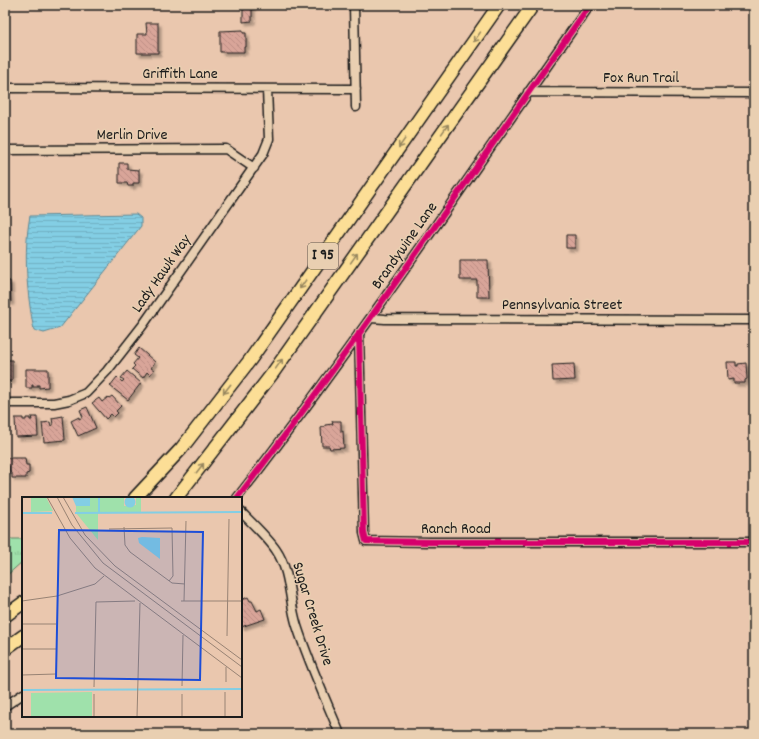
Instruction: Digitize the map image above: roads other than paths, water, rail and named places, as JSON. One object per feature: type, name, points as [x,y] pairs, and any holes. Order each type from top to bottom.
[{"type":"highway","name":"I 95","points":[[137,497],[181,449],[250,360],[499,5]]},
{"type":"highway","name":"I 95","points":[[177,497],[272,374],[533,5]]},
{"type":"highway","points":[[5,616],[22,604]]},
{"type":"highway","points":[[5,649],[22,637]]},
{"type":"street","points":[[354,5],[356,107]]},
{"type":"street","name":"Brandywine Lane","points":[[238,497],[287,433],[371,318],[590,5]]},
{"type":"street","name":"Griffith Lane","points":[[5,88],[356,89]]},
{"type":"street","name":"Lady Hawk Way","points":[[5,403],[54,403],[69,400],[86,393],[107,371],[143,325],[263,154],[269,139],[267,88]]},
{"type":"street","name":"Fox Run Trail","points":[[528,92],[754,93]]},
{"type":"street","name":"Merlin Drive","points":[[5,150],[226,149],[254,168]]},
{"type":"street","name":"Pennsylvania Street","points":[[371,318],[754,320]]},
{"type":"street","name":"Ranch Road","points":[[359,333],[364,533],[366,541],[754,542]]},
{"type":"street","name":"Sugar Creek Drive","points":[[242,513],[277,551],[287,576],[290,601],[299,632],[340,734]]},
{"type":"street","points":[[5,706],[22,695]]},
{"type":"water","points":[[136,214],[141,218],[141,226],[60,328],[44,333],[34,330],[29,302],[26,259],[30,216]]}]
